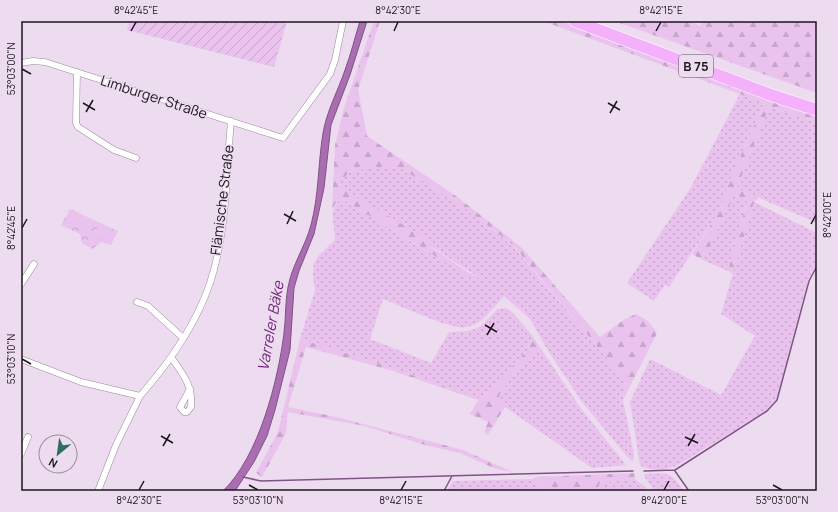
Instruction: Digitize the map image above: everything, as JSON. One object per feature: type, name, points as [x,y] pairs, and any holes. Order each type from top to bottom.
[{"type":"highway","name":"B 75","points":[[575,21],[771,95],[817,110]]},
{"type":"highway","name":"B 75","points":[[593,21],[771,88],[817,103]]},
{"type":"street","name":"Limburger Straße","points":[[22,63],[45,62],[283,138],[330,74],[335,60],[343,21]]},
{"type":"street","points":[[77,72],[76,123],[78,127],[114,150],[136,158]]},
{"type":"street","name":"Flämische Straße","points":[[98,491],[116,445],[140,396],[171,357],[183,338],[200,306],[210,282],[220,240],[231,121]]},
{"type":"street","points":[[21,284],[34,264]]},
{"type":"street","points":[[137,302],[148,306],[183,338]]},
{"type":"street","points":[[171,357],[185,377],[190,389]]},
{"type":"street","points":[[21,359],[80,382],[140,396]]},
{"type":"street","points":[[21,454],[28,437]]},
{"type":"green space","points":[[129,21],[287,21],[274,67],[127,30]]},
{"type":"green space","points":[[374,21],[380,21],[358,90],[367,136],[456,196],[521,247],[600,337],[625,319],[636,314],[648,321],[657,333],[623,400],[625,380],[513,245],[466,209],[399,167],[356,170],[349,172],[341,181],[342,186],[351,194],[427,239],[431,247],[481,281],[476,281],[342,199],[337,201],[332,209],[335,145],[344,108]]},
{"type":"green space","points":[[543,21],[571,24],[585,28],[734,86],[817,116],[817,122],[769,107],[737,188],[760,197],[754,202],[733,274],[728,271],[747,201],[735,194],[703,260],[692,254],[719,212],[728,184],[764,103]]},
{"type":"green space","points":[[614,21],[690,21],[700,26],[702,21],[817,21],[817,93]]},
{"type":"green space","points":[[740,94],[764,103],[728,184],[719,212],[669,287],[665,285],[654,301],[627,283],[690,189]]},
{"type":"green space","points":[[769,107],[817,122],[817,223],[737,188]]},
{"type":"green space","points":[[399,167],[466,209],[512,245],[625,380],[623,400],[634,454],[633,461],[630,460],[582,402],[545,346],[531,320],[504,296],[483,319],[467,327],[450,325],[426,317],[383,299],[370,339],[431,363],[449,332],[466,331],[477,328],[497,309],[506,308],[512,312],[532,335],[528,350],[481,399],[375,362],[300,339],[315,290],[313,275],[314,263],[319,255],[335,240],[333,211],[337,202],[342,199],[428,252],[481,279],[351,194],[342,186],[340,181],[351,172],[359,169]]},
{"type":"green space","points":[[734,194],[747,201],[728,271],[703,260]]},
{"type":"green space","points":[[754,202],[817,233],[817,265],[812,271],[807,283],[777,397],[766,411],[678,465],[659,470],[644,467],[640,465],[630,402],[650,359],[721,395],[755,336],[721,314]]},
{"type":"green space","points":[[70,209],[118,231],[111,245],[101,242],[93,249],[82,243],[80,234],[61,225]]},
{"type":"green space","points":[[71,210],[95,223],[90,234],[65,221]]},
{"type":"green space","points":[[99,224],[114,232],[109,243],[94,235]]},
{"type":"green space","points":[[532,335],[541,349],[512,377],[499,395],[505,407],[488,435],[484,433],[488,422],[470,414],[478,400],[393,371],[306,347],[288,407],[336,417],[463,450],[513,472],[496,469],[460,453],[425,445],[365,426],[288,412],[286,433],[262,477],[256,473],[278,432],[300,339],[375,362],[481,399],[528,350]]},
{"type":"green space","points":[[541,349],[582,410],[626,465],[592,468],[505,407],[499,395],[512,377]]},
{"type":"green space","points":[[634,473],[635,479],[600,483],[595,491],[547,491],[532,479],[536,477]]},
{"type":"green space","points":[[643,474],[667,474],[675,479],[684,491],[654,491]]},
{"type":"green space","points":[[532,479],[547,491],[447,491],[453,481]]},
{"type":"green space","points":[[635,479],[647,488],[646,491],[595,491],[599,483]]},
{"type":"shaded area","points":[[360,21],[367,21],[350,75],[331,125],[324,188],[314,234],[299,271],[294,288],[290,350],[275,410],[267,436],[254,462],[235,491],[223,491],[236,476],[247,458],[257,438],[272,395],[285,327],[288,287],[292,271],[308,233],[314,214],[323,133]]},
{"type":"waterway","points":[[644,471],[675,470],[767,411],[777,400],[809,281],[817,266]]},
{"type":"waterway","points":[[243,477],[261,481],[633,471]]},
{"type":"waterway","points":[[675,471],[689,491]]},
{"type":"waterway","points":[[444,491],[452,476]]},
{"type":"water label","name":"Varreler Bäke","points":[[271,326]]}]
